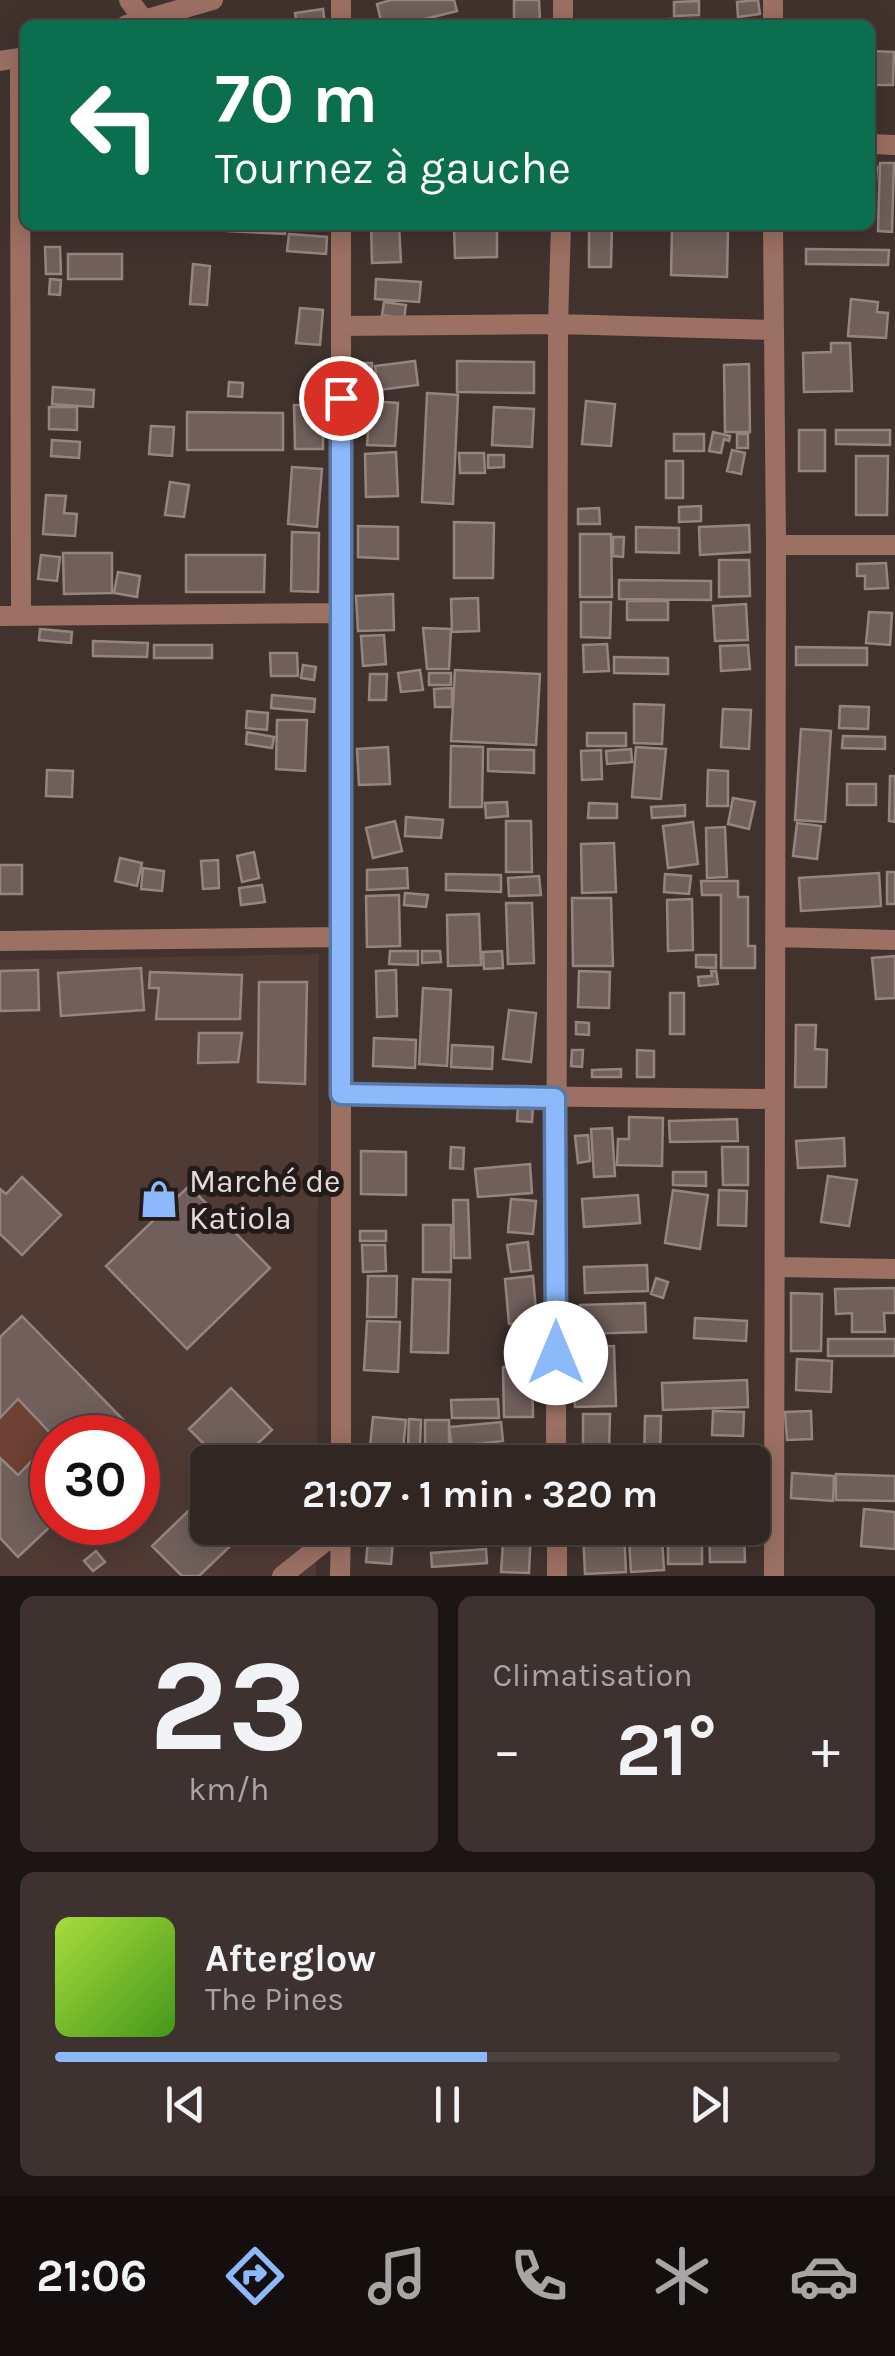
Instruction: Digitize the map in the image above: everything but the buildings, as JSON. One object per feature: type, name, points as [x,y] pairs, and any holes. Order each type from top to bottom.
[{"type":"street","points":[[142,20],[213,0]]},
{"type":"street","points":[[15,59],[10,616],[341,613]]},
{"type":"street","points":[[341,230],[341,1445]]},
{"type":"street","points":[[556,1445],[558,324],[562,230]]},
{"type":"street","points":[[773,230],[774,1576]]},
{"type":"street","points":[[341,326],[558,324],[773,330]]},
{"type":"street","points":[[776,545],[895,546]]},
{"type":"street","points":[[0,941],[341,937]]},
{"type":"street","points":[[775,937],[895,940]]},
{"type":"street","points":[[341,1094],[774,1099]]},
{"type":"street","points":[[775,1267],[895,1269]]},
{"type":"street","points":[[282,1576],[320,1545]]},
{"type":"street","points":[[340,1576],[341,1545]]},
{"type":"street","points":[[556,1545],[557,1576]]},
{"type":"shaded area","name":"Marché de Katiola","points":[[319,954],[317,1445],[190,1445],[190,1545],[316,1545],[316,1576],[0,1576],[0,960]]},
{"type":"shaded area","points":[[18,1399],[34,1415],[30,1415],[30,1463],[18,1475],[0,1458],[0,1418]]},
{"type":"place","name":"Marché de Katiola","points":[[159,1199]]},
{"type":"route","points":[[341,398],[341,1094],[555,1098],[556,1353]]}]
